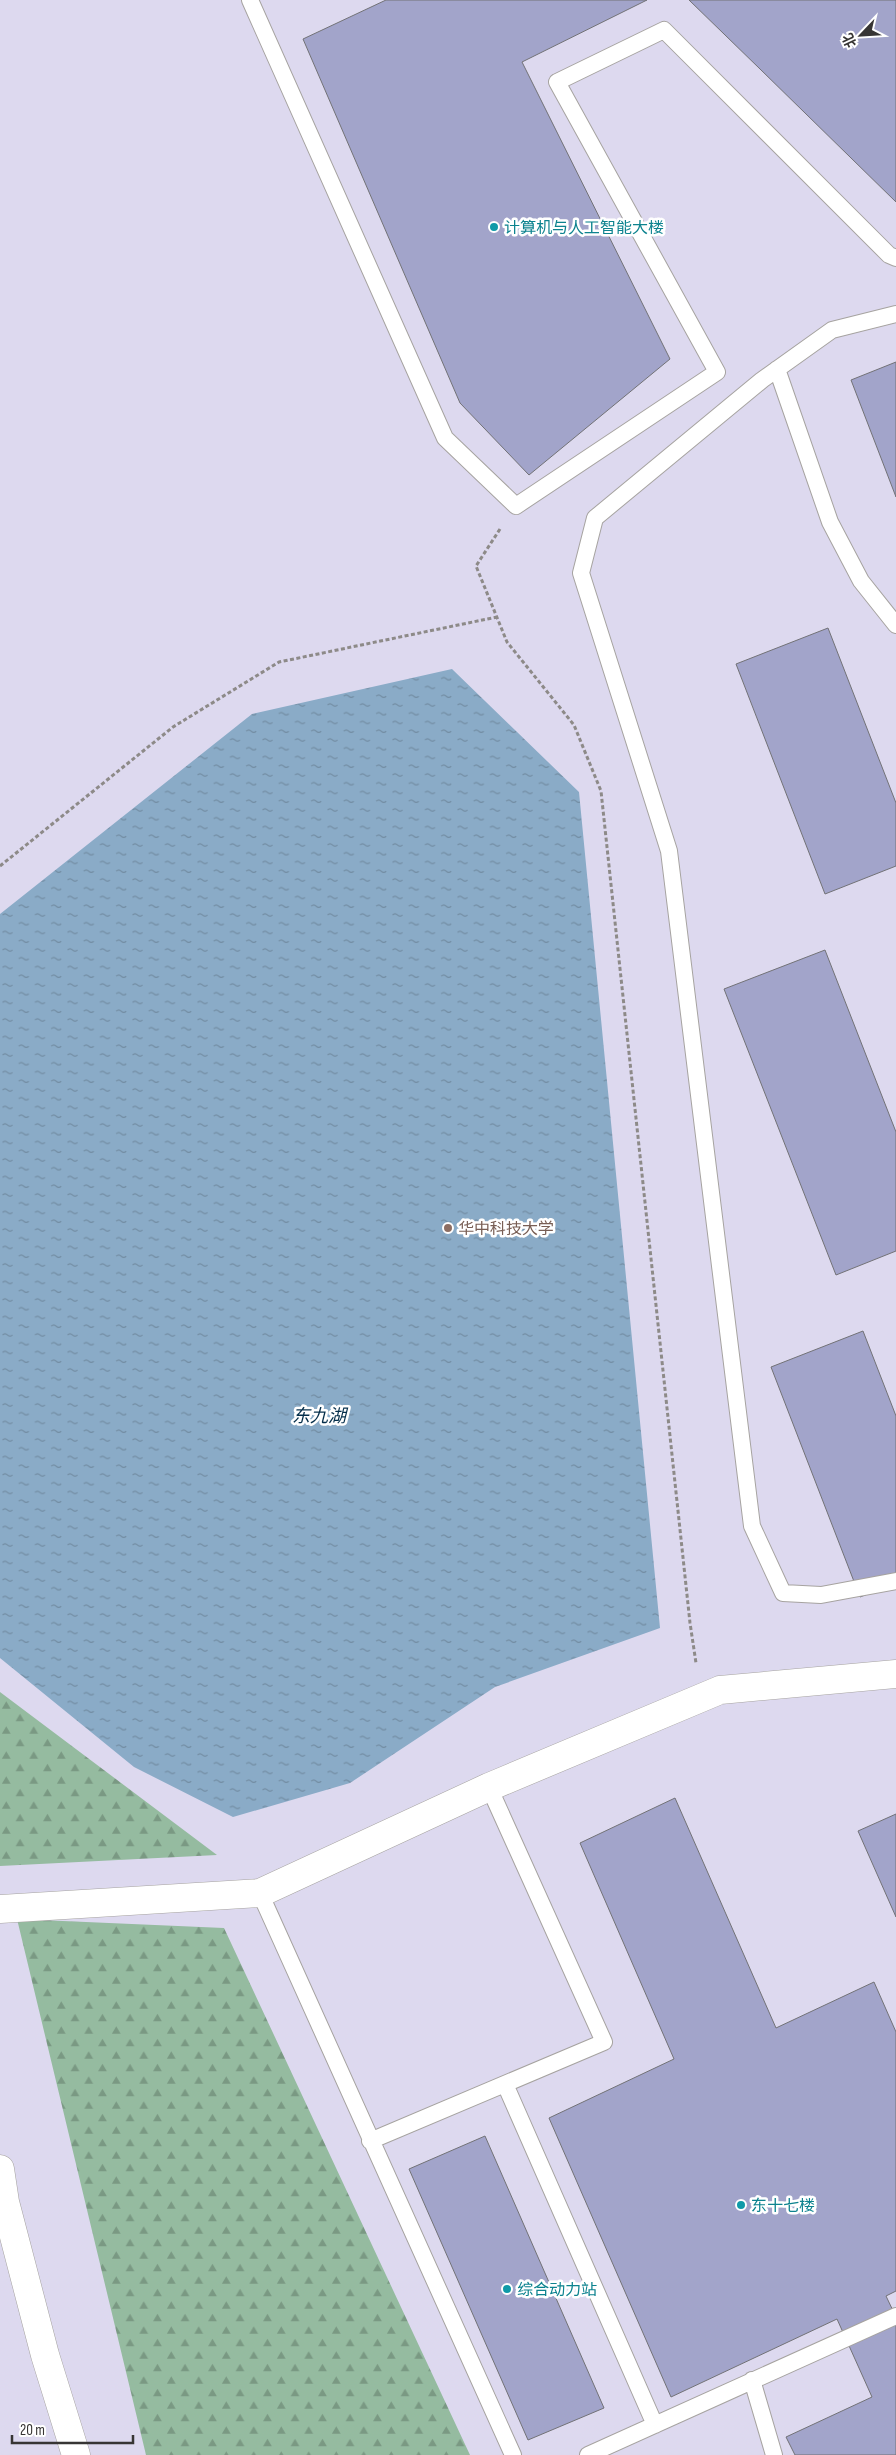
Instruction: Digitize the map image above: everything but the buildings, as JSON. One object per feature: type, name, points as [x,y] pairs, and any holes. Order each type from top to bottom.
[{"type":"street","points":[[0,1909],[260,1893],[489,1787],[720,1690],[896,1674]]},
{"type":"street","points":[[0,2169],[5,2202],[45,2355],[76,2455]]},
{"type":"lane","points":[[252,0],[445,438],[516,506],[717,372],[557,82],[664,30],[890,256],[896,258]]},
{"type":"lane","points":[[896,314],[832,330],[777,369],[595,518],[581,573],[668,851],[752,1526],[783,1593],[821,1595],[896,1581]]},
{"type":"lane","points":[[777,369],[830,522],[861,581],[896,625]]},
{"type":"lane","points":[[370,2141],[604,2042],[489,1787]]},
{"type":"lane","points":[[260,1893],[513,2455]]},
{"type":"lane","points":[[505,2084],[654,2425]]},
{"type":"lane","points":[[588,2455],[896,2316]]},
{"type":"lane","points":[[752,2380],[774,2455]]},
{"type":"path","points":[[516,506],[476,566],[507,642],[574,725],[601,791],[690,1623],[702,1698]]},
{"type":"path","points":[[0,866],[173,727],[279,662],[497,617]]},
{"type":"shaded area","name":"华中科技大学","points":[[0,0],[896,0],[896,2455],[0,2455]]},
{"type":"green space","points":[[0,1692],[217,1855],[0,1866]]},
{"type":"green space","points":[[17,1919],[224,1928],[470,2455],[146,2455]]},
{"type":"water","name":"东九湖","points":[[452,669],[579,792],[660,1628],[495,1687],[350,1783],[233,1817],[134,1767],[0,1658],[0,914],[252,714]]},
{"type":"place","name":"计算机与人工智能大楼","points":[[494,227]]},
{"type":"place","name":"华中科技大学","points":[[448,1228]]},
{"type":"place","name":"东十七楼","points":[[741,2205]]},
{"type":"place","name":"综合动力站","points":[[507,2289]]}]
